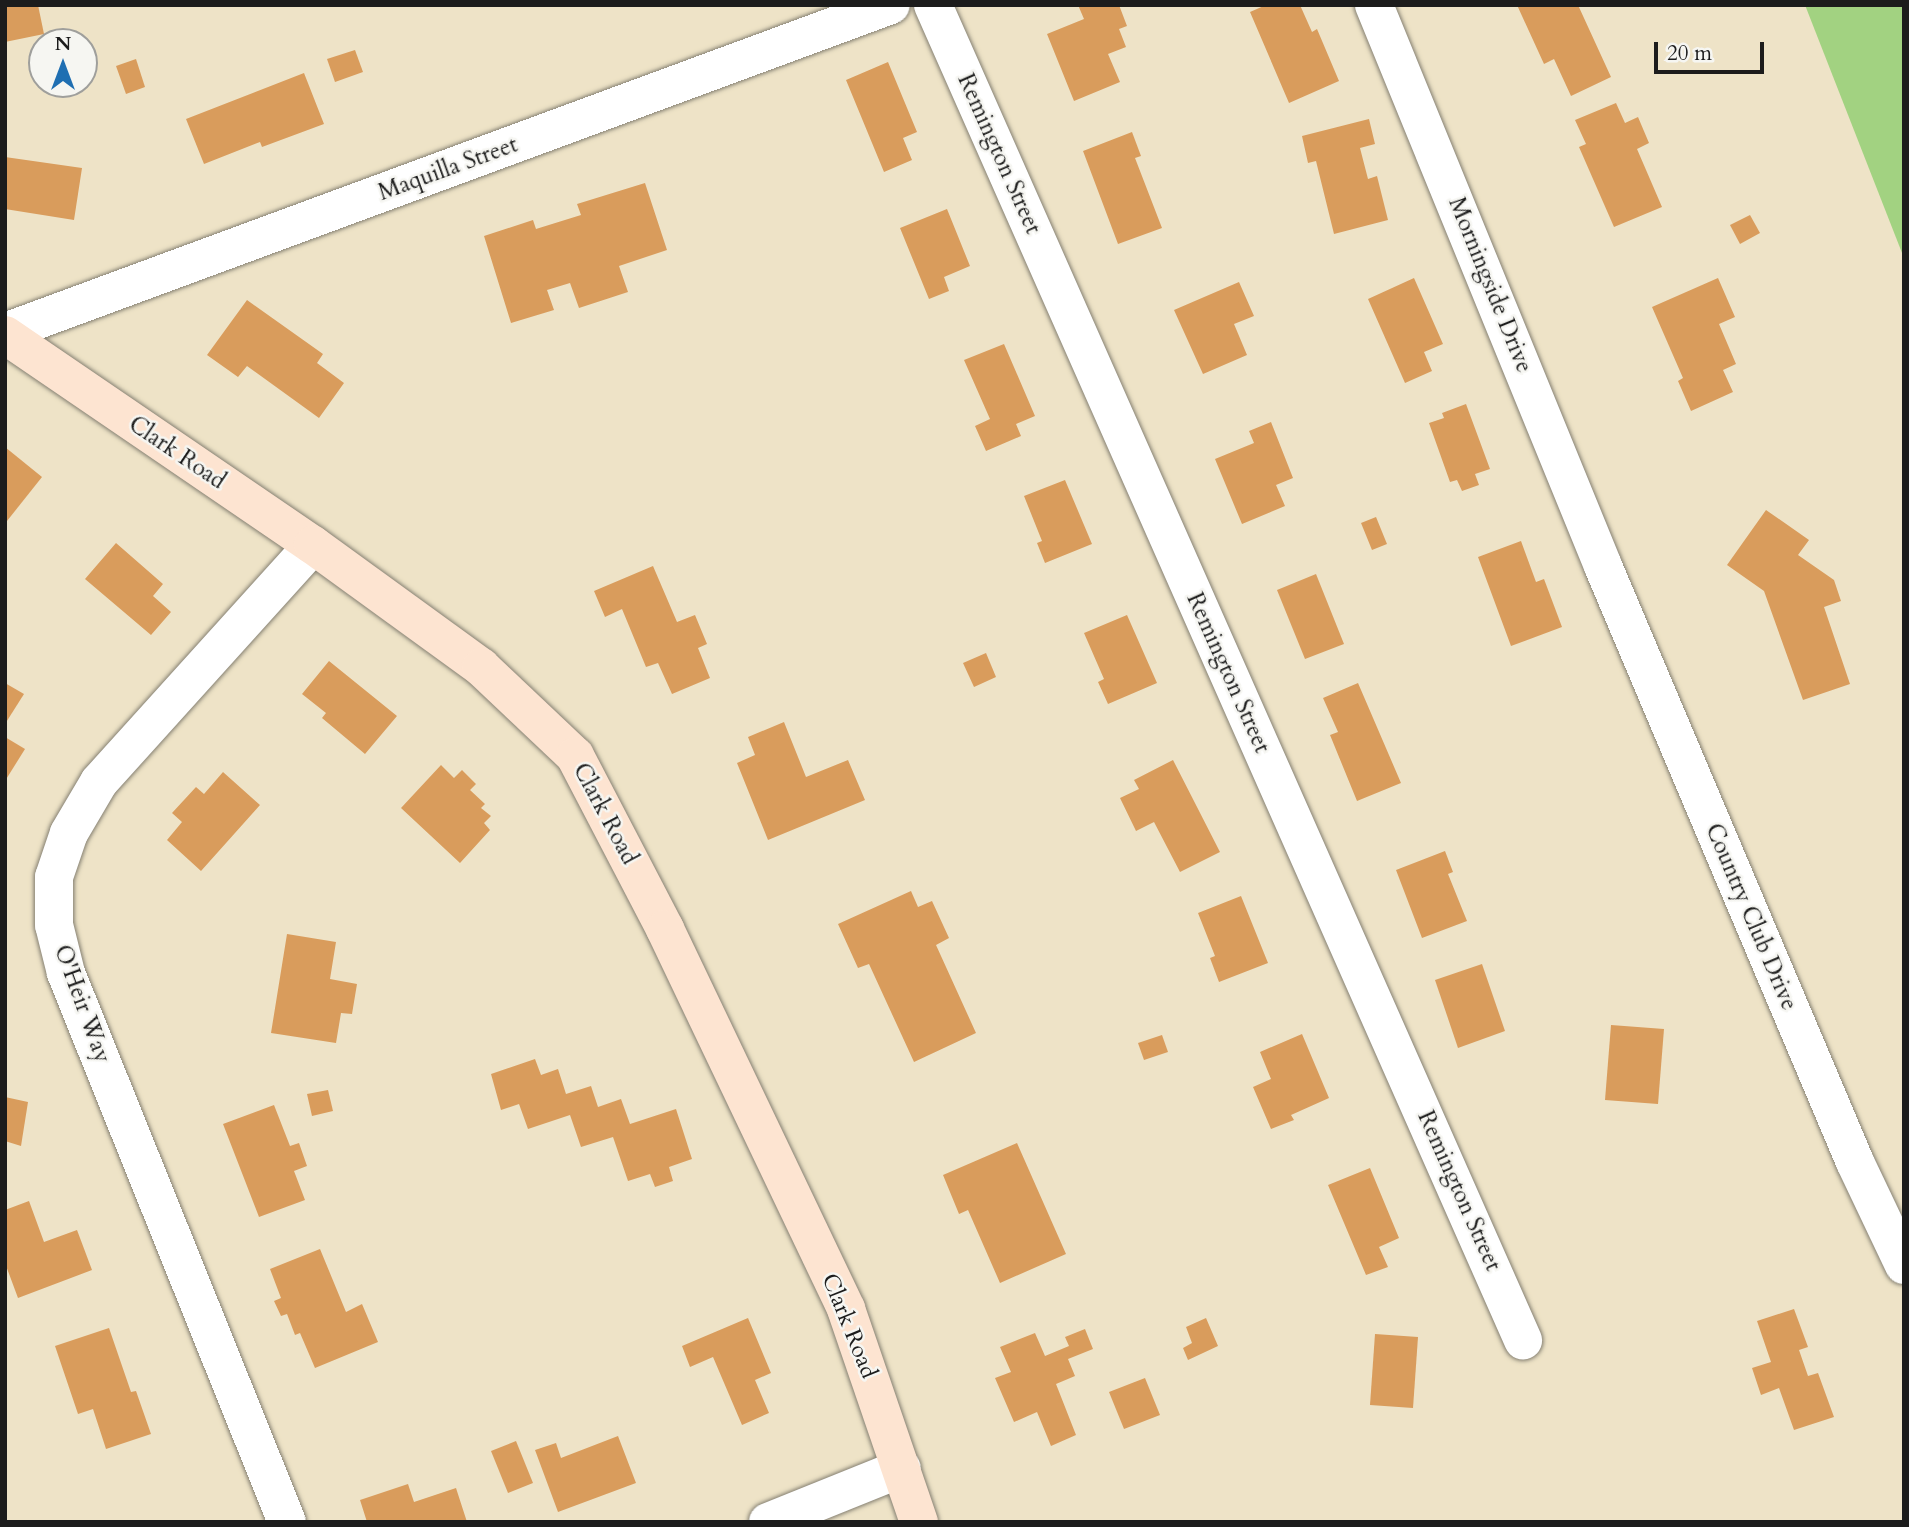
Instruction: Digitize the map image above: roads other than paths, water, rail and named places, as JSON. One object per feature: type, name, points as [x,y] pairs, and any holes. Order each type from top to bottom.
[{"type":"street","name":"Maquilla Street","points":[[5,334],[891,5]]},
{"type":"street","name":"Remington Street","points":[[933,5],[1523,1340]]},
{"type":"street","name":"Morningside Drive","points":[[1374,5],[1603,566]]},
{"type":"street","name":"Clark Road","points":[[5,334],[313,545],[481,667],[575,756],[665,929],[846,1309],[919,1522]]},
{"type":"street","name":"O'Heir Way","points":[[287,1522],[65,973],[54,925],[54,877],[69,833],[99,782],[313,545]]},
{"type":"street","name":"Country Club Drive","points":[[1603,566],[1850,1149],[1904,1265]]},
{"type":"street","points":[[768,1522],[902,1468]]}]
